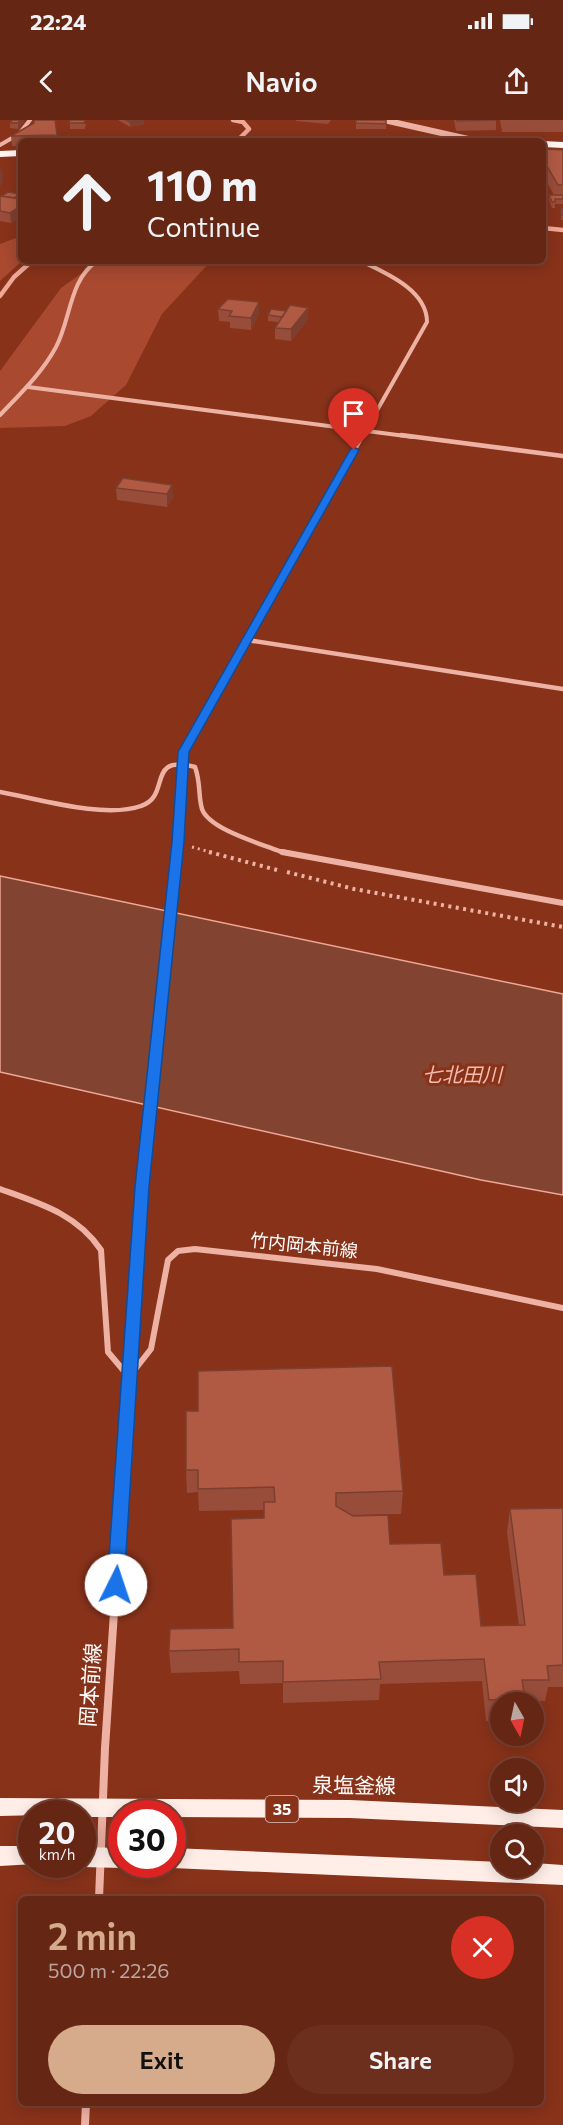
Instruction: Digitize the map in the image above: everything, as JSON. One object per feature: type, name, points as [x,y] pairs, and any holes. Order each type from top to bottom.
[{"type":"highway","points":[[546,144],[563,145]]},
{"type":"highway","points":[[546,151],[563,151]]},
{"type":"highway","points":[[0,154],[18,153]]},
{"type":"highway","points":[[0,161],[18,161]]},
{"type":"main road","name":"泉塩釜線","points":[[0,1807],[350,1809],[563,1819]]},
{"type":"main road","points":[[0,1856],[18,1856]]},
{"type":"main road","points":[[186,1859],[563,1875]]},
{"type":"street","points":[[0,145],[19,134],[30,120]]},
{"type":"street","points":[[384,120],[464,138]]},
{"type":"street","points":[[0,415],[28,387],[55,348],[71,308],[76,282],[83,271],[93,264]]},
{"type":"street","points":[[366,264],[404,286],[417,297],[428,316],[247,640],[563,689]]},
{"type":"street","points":[[28,387],[563,456]]},
{"type":"street","name":"岡本前線","points":[[99,1896],[142,1187],[178,842],[183,752],[247,640]]},
{"type":"street","points":[[0,792],[101,808],[141,807],[148,804],[156,792],[159,776],[167,766],[182,762],[195,767],[201,783],[202,808],[210,822],[279,851],[563,903]]},
{"type":"street","points":[[0,1189],[76,1219],[94,1237],[101,1250],[108,1352],[129,1377]]},
{"type":"street","name":"竹内岡本前線","points":[[129,1377],[152,1350],[168,1260],[178,1251],[195,1249],[377,1269],[563,1308]]},
{"type":"street","points":[[85,2125],[86,2106]]},
{"type":"path","points":[[178,842],[354,889],[563,927]]},
{"type":"shaded area","points":[[18,237],[19,264],[0,281],[0,244]]},
{"type":"shaded area","points":[[95,264],[208,264],[162,314],[126,385],[91,416],[65,426],[0,428],[0,371],[61,288]]},
{"type":"water","name":"七北田川","points":[[0,876],[563,994],[563,1195],[481,1180],[0,1072]]},
{"type":"building","points":[[12,120],[20,120],[18,123],[10,123]]},
{"type":"building","points":[[34,120],[55,120],[57,135],[11,136],[34,123]]},
{"type":"building","points":[[70,120],[85,120],[84,123],[69,123]]},
{"type":"building","points":[[356,120],[386,120],[386,124],[356,123]]},
{"type":"building","points":[[546,149],[563,150],[563,185],[558,185],[546,164]]},
{"type":"building","points":[[8,192],[18,194],[14,198],[2,196]]},
{"type":"building","points":[[549,195],[563,195],[563,199],[555,199],[555,202],[552,202]]},
{"type":"building","points":[[0,196],[18,199],[18,208],[10,213],[0,211]]},
{"type":"building","points":[[228,299],[259,302],[251,318],[229,316],[232,311],[218,309]]},
{"type":"building","points":[[290,305],[308,308],[291,329],[275,328]]},
{"type":"building","points":[[271,309],[286,311],[282,317],[268,315]]},
{"type":"building","points":[[123,478],[172,485],[167,494],[116,488]]},
{"type":"building","points":[[392,1366],[403,1491],[336,1493],[336,1506],[353,1516],[388,1515],[390,1544],[441,1543],[444,1575],[476,1574],[481,1626],[525,1625],[510,1509],[563,1508],[563,1665],[547,1666],[549,1680],[522,1680],[524,1692],[490,1692],[489,1700],[484,1659],[379,1662],[381,1679],[283,1682],[283,1661],[239,1662],[239,1649],[169,1651],[170,1629],[233,1628],[231,1519],[264,1518],[264,1502],[275,1502],[274,1487],[198,1489],[198,1470],[186,1470],[186,1411],[198,1411],[198,1371]]},
{"type":"waterway","points":[[233,120],[243,122],[249,129],[240,138]]},
{"type":"waterway","points":[[546,228],[563,230]]},
{"type":"waterway","points":[[0,296],[14,277],[29,264]]},
{"type":"route","points":[[116,1585],[142,1187],[178,842],[183,752],[354,450]]}]
